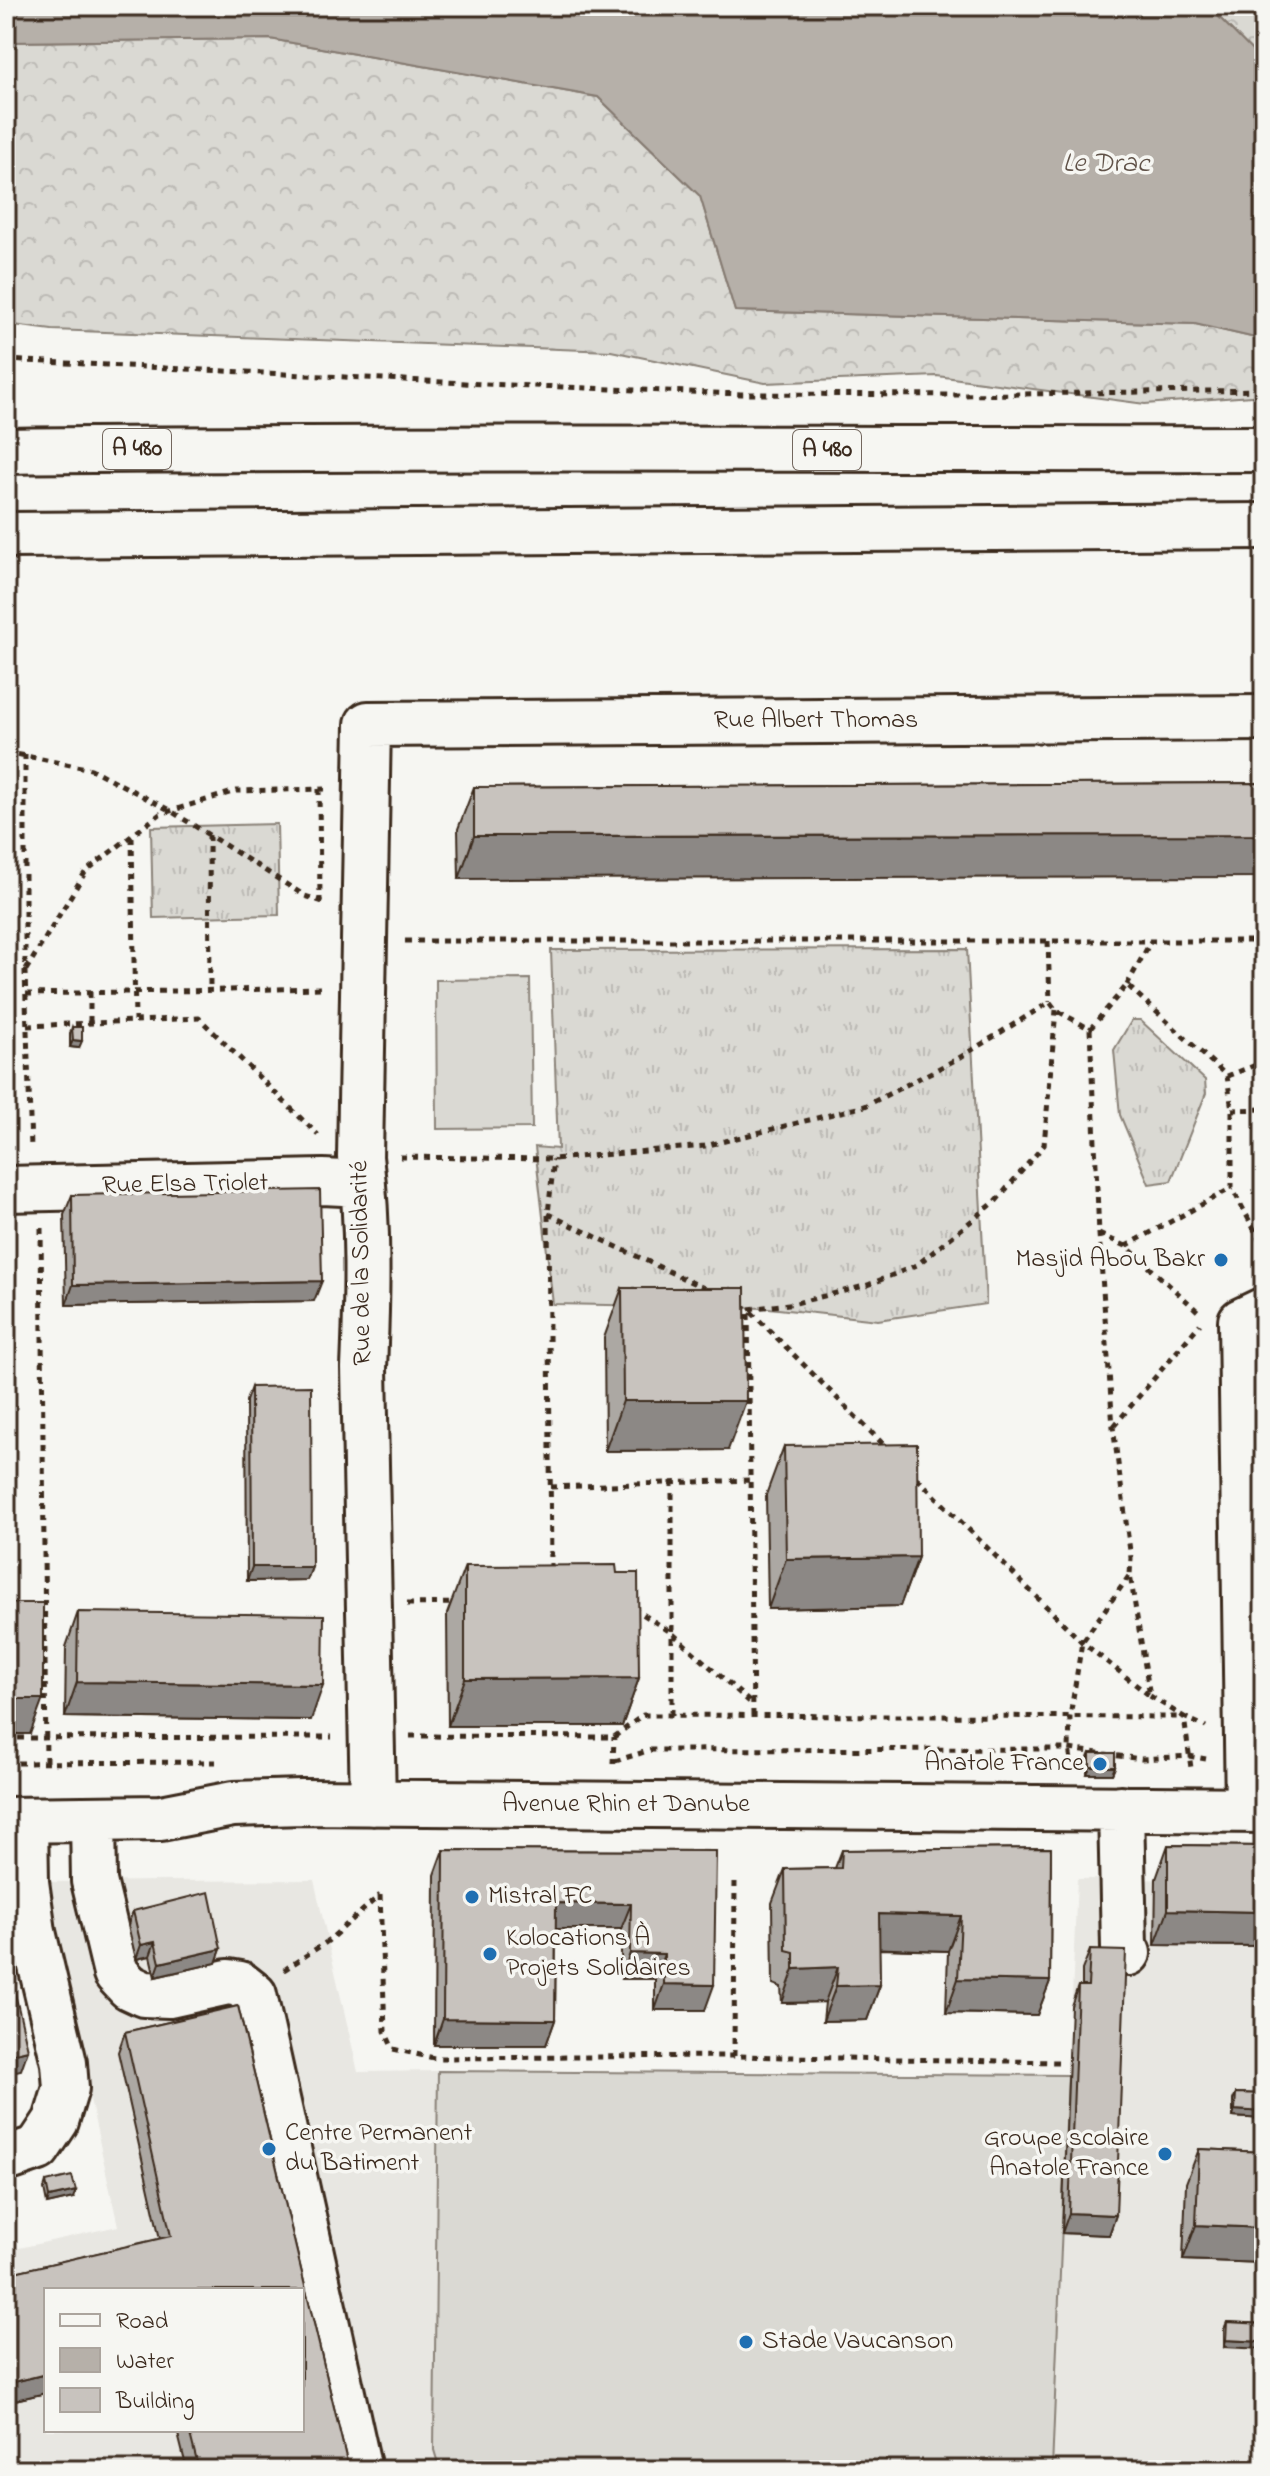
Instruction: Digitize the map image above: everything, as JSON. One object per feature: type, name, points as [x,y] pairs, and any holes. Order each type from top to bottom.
[{"type":"main road","points":[[6,426],[268,448]]},
{"type":"main road","name":"A 480","points":[[6,451],[268,448],[1264,449]]},
{"type":"main road","points":[[6,535],[1264,526]]},
{"type":"main road","name":"Rue Albert Thomas","points":[[368,724],[1264,718]]},
{"type":"main road","name":"Rue de la Solidarité","points":[[368,724],[363,988],[348,1160],[367,1310],[364,1368],[373,1803]]},
{"type":"main road","name":"Rue Elsa Triolet","points":[[23,1189],[323,1182],[348,1160]]},
{"type":"main road","name":"Avenue Rhin et Danube","points":[[16,1820],[161,1818],[233,1804],[1256,1810],[1247,1755],[1241,1321],[1263,1310]]},
{"type":"main road","points":[[1121,1808],[1124,1948],[1128,1953]]},
{"type":"main road","points":[[93,1819],[94,1881],[116,1973],[129,1987],[144,1994],[169,1995],[228,1982],[240,1984],[254,1995],[359,2470]]},
{"type":"main road","points":[[6,2159],[38,2148],[56,2121],[66,2088],[64,2063],[19,1938],[26,1882],[16,1820]]},
{"type":"path","points":[[6,360],[741,394],[963,395],[1264,390]]},
{"type":"path","points":[[6,752],[91,769],[171,811],[305,896],[364,929],[1048,941],[1264,941]]},
{"type":"path","points":[[25,754],[27,1026],[23,1189],[46,1763]]},
{"type":"path","points":[[25,972],[86,871],[160,814],[236,791],[366,788]]},
{"type":"path","points":[[209,835],[210,989]]},
{"type":"path","points":[[132,836],[135,1021]]},
{"type":"path","points":[[1048,941],[1050,1002],[1056,1010],[1090,1029]]},
{"type":"path","points":[[1150,1696],[1130,1575],[1131,1558],[1113,1427],[1099,1234],[1090,1029],[1127,985],[1151,941]]},
{"type":"path","points":[[1127,985],[1227,1076],[1232,1110],[1232,1188],[1264,1248]]},
{"type":"path","points":[[26,994],[363,988]]},
{"type":"path","points":[[90,992],[90,1023]]},
{"type":"path","points":[[27,1026],[199,1018],[348,1160],[554,1159],[705,1146],[865,1106],[959,1058],[1050,1002]]},
{"type":"path","points":[[748,1309],[796,1303],[868,1285],[917,1265],[996,1201],[1044,1145],[1056,1010]]},
{"type":"path","points":[[1227,1076],[1264,1062]]},
{"type":"path","points":[[1232,1110],[1264,1109]]},
{"type":"path","points":[[551,1573],[548,1214],[554,1159]]},
{"type":"path","points":[[1126,1246],[1232,1188]]},
{"type":"path","points":[[548,1214],[719,1296]]},
{"type":"path","points":[[1099,1234],[1126,1246],[1205,1318],[1113,1427]]},
{"type":"path","points":[[734,1302],[748,1309],[893,1453]]},
{"type":"path","points":[[748,1309],[753,1716]]},
{"type":"path","points":[[915,1476],[1082,1642],[1150,1696],[1247,1755]]},
{"type":"path","points":[[550,1487],[750,1480]]},
{"type":"path","points":[[672,1481],[672,1715]]},
{"type":"path","points":[[1075,1779],[1069,1749],[1070,1717],[1082,1642],[1130,1575]]},
{"type":"path","points":[[620,1600],[672,1633],[753,1705]]},
{"type":"path","points":[[369,1604],[460,1603]]},
{"type":"path","points":[[6,1738],[614,1737],[643,1715],[1184,1717]]},
{"type":"path","points":[[1184,1717],[1193,1779]]},
{"type":"path","name":"Avenue Rhin et Danube","points":[[613,1762],[651,1750],[1069,1749],[1141,1759],[1247,1755]]},
{"type":"path","points":[[6,1763],[227,1762]]},
{"type":"path","points":[[734,2056],[735,1878]]},
{"type":"path","points":[[328,1941],[380,1895],[385,2031],[393,2049],[416,2056],[734,2056],[1058,2062]]},
{"type":"shaded area","name":"Groupe scolaire Anatole France","points":[[1077,1879],[1264,1880],[1264,2470],[1052,2470]]},
{"type":"shaded area","name":"Centre Permanent du Batiment","points":[[314,1880],[358,2072],[438,2071],[434,2450],[440,2470],[6,2470],[6,2251],[118,2226],[42,1882]]},
{"type":"green space","points":[[1208,6],[1264,6],[1264,63]]},
{"type":"green space","points":[[270,39],[598,97],[700,196],[735,311],[1195,324],[1264,340],[1264,395],[1145,404],[937,376],[765,383],[611,351],[52,330],[6,324],[6,42]]},
{"type":"green space","points":[[277,824],[279,915],[153,918],[151,827]]},
{"type":"green space","points":[[967,949],[986,1304],[878,1320],[769,1308],[553,1304],[535,1147],[558,1149],[551,950]]},
{"type":"green space","points":[[530,979],[532,1128],[437,1129],[436,980]]},
{"type":"green space","points":[[1132,1020],[1140,1020],[1205,1080],[1206,1093],[1171,1181],[1149,1184],[1120,1115],[1114,1050]]},
{"type":"green space","name":"Stade Vaucanson","points":[[438,2071],[1068,2075],[1052,2470],[440,2470],[434,2450]]},
{"type":"water","name":"Le Drac","points":[[6,6],[1208,6],[1264,63],[1264,340],[1195,324],[735,311],[700,196],[598,97],[270,39],[6,42]]},
{"type":"building","points":[[1264,783],[1264,835],[474,836],[474,787]]},
{"type":"building","points":[[72,1027],[82,1027],[82,1041],[73,1040]]},
{"type":"building","points":[[320,1190],[322,1281],[73,1285],[72,1195]]},
{"type":"building","points":[[622,1288],[745,1288],[746,1401],[623,1401]]},
{"type":"building","points":[[311,1386],[312,1567],[252,1567],[251,1387]]},
{"type":"building","points":[[917,1444],[918,1557],[786,1559],[784,1446]]},
{"type":"building","points":[[616,1565],[617,1573],[638,1573],[639,1678],[465,1679],[465,1566]]},
{"type":"building","points":[[6,1603],[43,1603],[43,1699],[6,1699]]},
{"type":"building","points":[[78,1612],[324,1615],[323,1685],[77,1682]]},
{"type":"building","points":[[1090,1753],[1115,1753],[1115,1767],[1090,1767]]},
{"type":"building","points":[[1168,1845],[1264,1846],[1264,1912],[1168,1910]]},
{"type":"building","points":[[1051,1848],[1050,1981],[958,1979],[961,1916],[879,1914],[880,1985],[836,1986],[838,1967],[794,1969],[794,1952],[786,1950],[785,1869],[841,1868],[842,1850]]},
{"type":"building","name":"Kolocations À Projets Solidaires","points":[[444,1850],[716,1851],[714,1985],[664,1984],[664,1954],[630,1953],[631,1904],[556,1903],[555,2020],[443,2019]]},
{"type":"building","points":[[209,1892],[221,1949],[160,1963],[155,1942],[141,1945],[133,1911]]},
{"type":"building","points":[[1090,1950],[1126,1951],[1116,2215],[1069,2213],[1078,1986],[1088,1986]]},
{"type":"building","points":[[6,1967],[9,1967],[28,2050],[6,2055]]},
{"type":"building","name":"Centre Permanent du Batiment","points":[[238,2006],[349,2470],[199,2470],[190,2432],[304,2432],[304,2288],[44,2288],[44,2374],[6,2384],[6,2274],[171,2236],[125,2032]]},
{"type":"building","points":[[1236,2093],[1264,2094],[1264,2112],[1235,2110]]},
{"type":"building","points":[[1199,2149],[1264,2152],[1264,2228],[1196,2225]]},
{"type":"building","points":[[72,2176],[76,2191],[49,2197],[46,2182]]},
{"type":"building","points":[[1227,2322],[1264,2324],[1264,2342],[1226,2340]]},
{"type":"building","points":[[1141,2463],[1235,2470],[1140,2470]]},
{"type":"place","name":"Masjid Abou Bakr","points":[[1221,1260]]},
{"type":"place","name":"Anatole France","points":[[1100,1764]]},
{"type":"place","name":"Mistral FC","points":[[472,1897]]},
{"type":"place","name":"Kolocations À Projets Solidaires","points":[[490,1954]]},
{"type":"place","name":"Centre Permanent du Batiment","points":[[269,2149]]},
{"type":"place","name":"Groupe scolaire Anatole France","points":[[1165,2154]]},
{"type":"place","name":"Stade Vaucanson","points":[[746,2342]]}]
